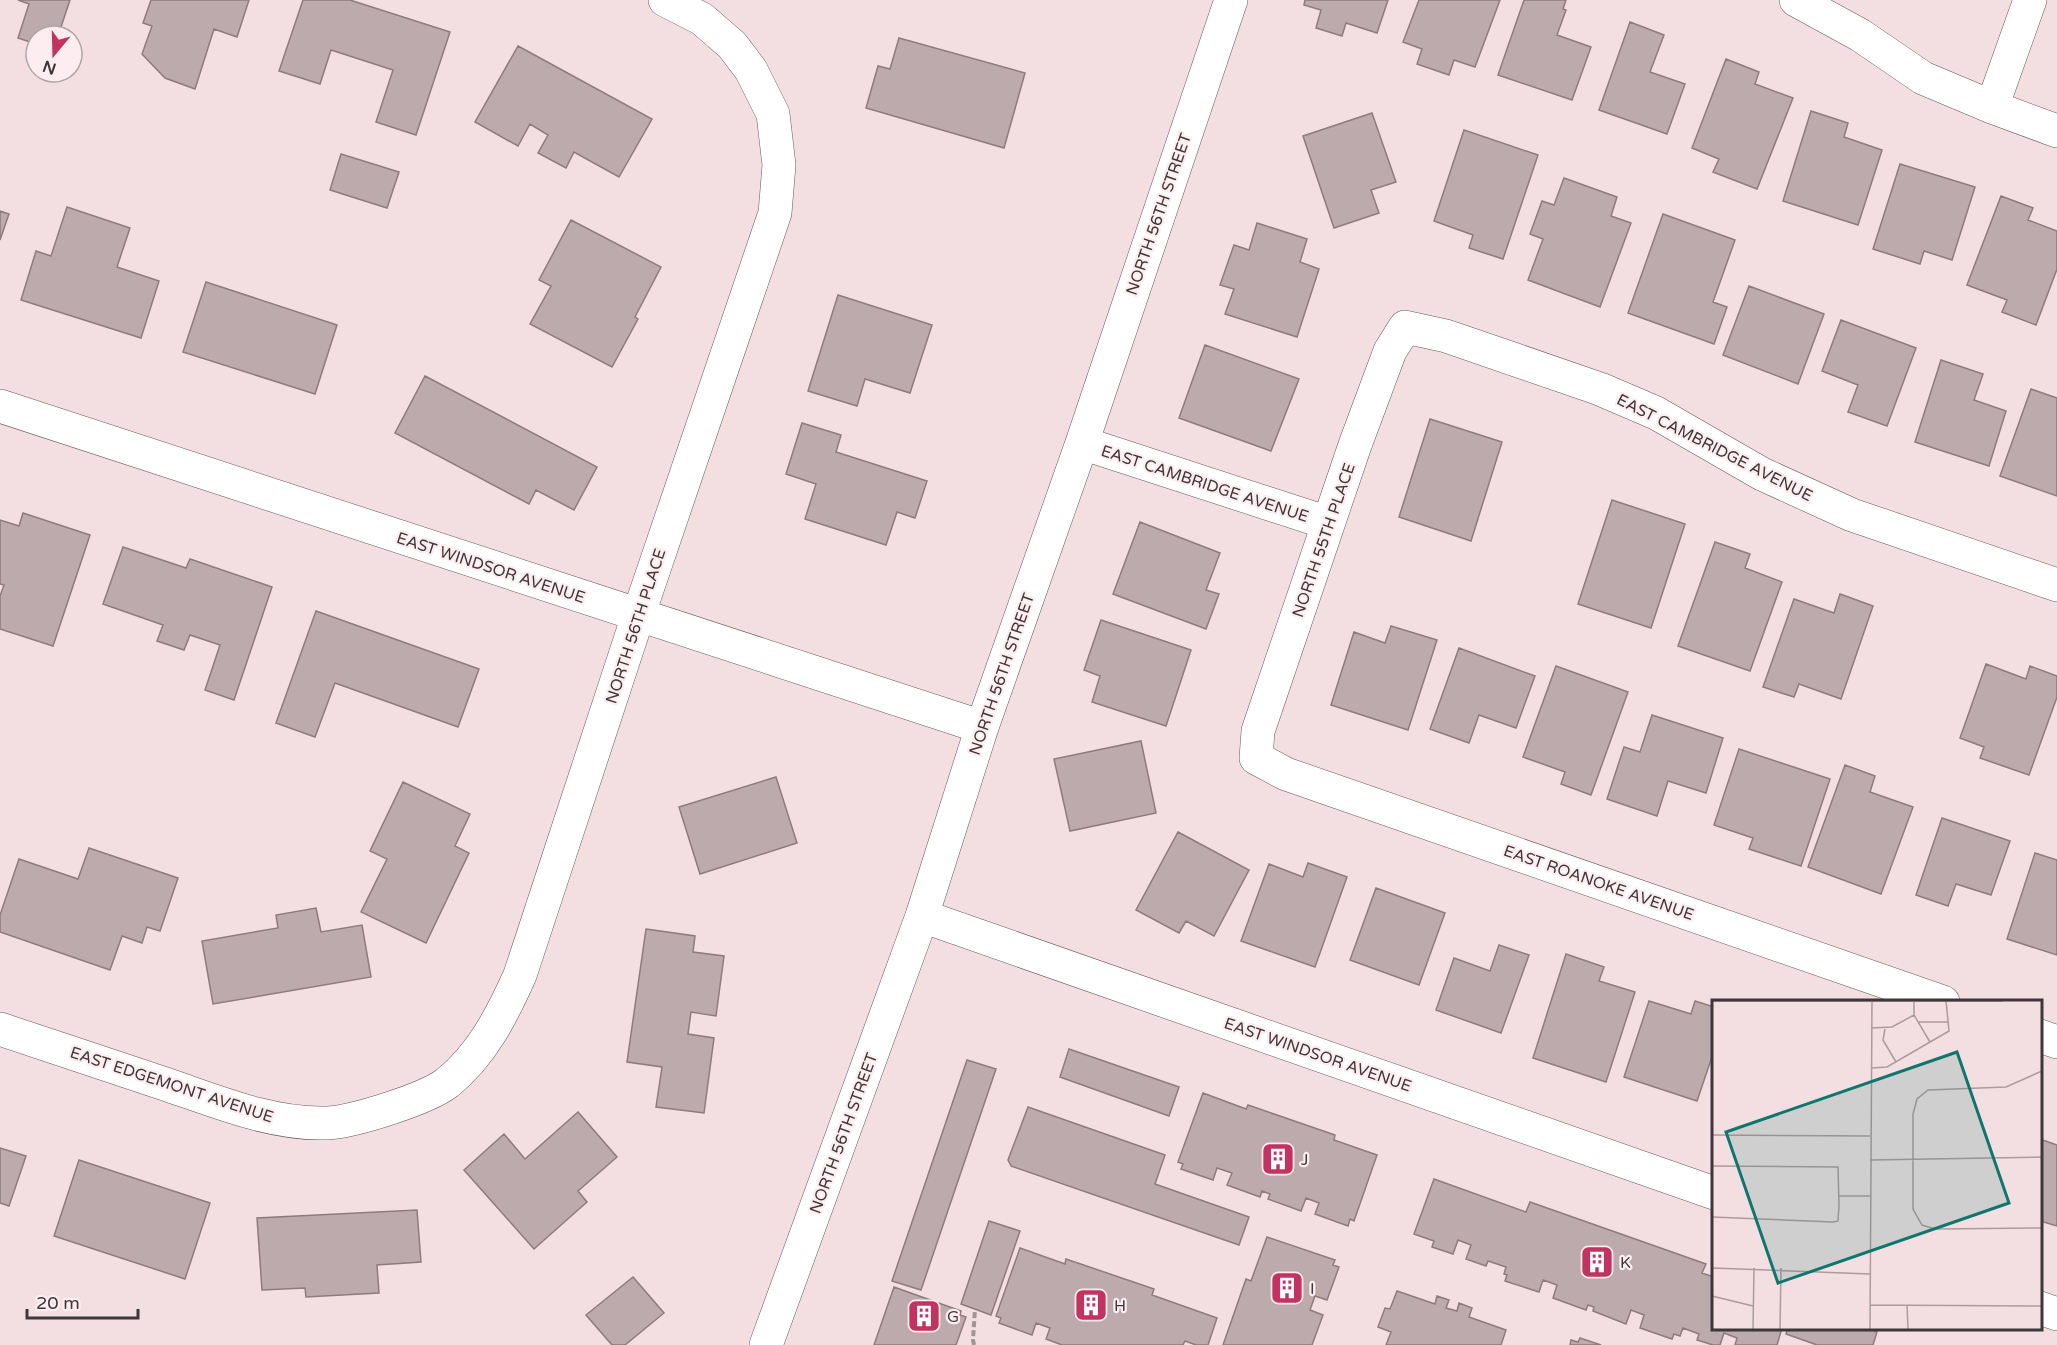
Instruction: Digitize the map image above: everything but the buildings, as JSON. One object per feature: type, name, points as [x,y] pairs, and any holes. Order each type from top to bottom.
[{"type":"street","name":"NORTH 56TH PLACE","points":[[415,1099],[446,1084],[476,1054],[504,1011],[520,975],[638,616],[775,213],[779,165],[773,114],[751,70],[732,45],[702,19],[664,0]]},
{"type":"street","name":"NORTH 56TH STREET","points":[[766,1345],[922,916],[982,727],[1082,443],[1231,0]]},
{"type":"street","points":[[1796,0],[1860,35],[1923,78],[2057,131]]},
{"type":"street","points":[[1992,107],[2030,0]]},
{"type":"street","name":"EAST CAMBRIDGE AVENUE","points":[[1404,327],[1446,336],[1600,390],[1656,413],[1762,474],[1852,515],[2057,585]]},
{"type":"street","name":"NORTH 55TH PLACE","points":[[1256,758],[1258,732],[1328,523],[1390,351],[1404,327]]},
{"type":"street","name":"EAST WINDSOR AVENUE","points":[[0,406],[982,727]]},
{"type":"street","name":"EAST CAMBRIDGE AVENUE","points":[[1082,443],[1328,523]]},
{"type":"street","name":"EAST ROANOKE AVENUE","points":[[1256,758],[1286,774],[1937,1000]]},
{"type":"street","name":"EAST WINDSOR AVENUE","points":[[922,916],[1712,1193]]},
{"type":"street","name":"EAST EDGEMONT AVENUE","points":[[0,1029],[274,1118],[327,1123],[375,1113],[415,1099]]},
{"type":"street","points":[[2042,1037],[2057,1041]]},
{"type":"street","points":[[2042,1309],[2057,1314]]},
{"type":"path","points":[[974,1345],[975,1309]]},
{"type":"place","name":"J","points":[[1278,1159]]},
{"type":"place","name":"K","points":[[1597,1262]]},
{"type":"place","name":"I","points":[[1287,1288]]},
{"type":"place","name":"H","points":[[1091,1305]]},
{"type":"place","name":"G","points":[[924,1316]]}]
